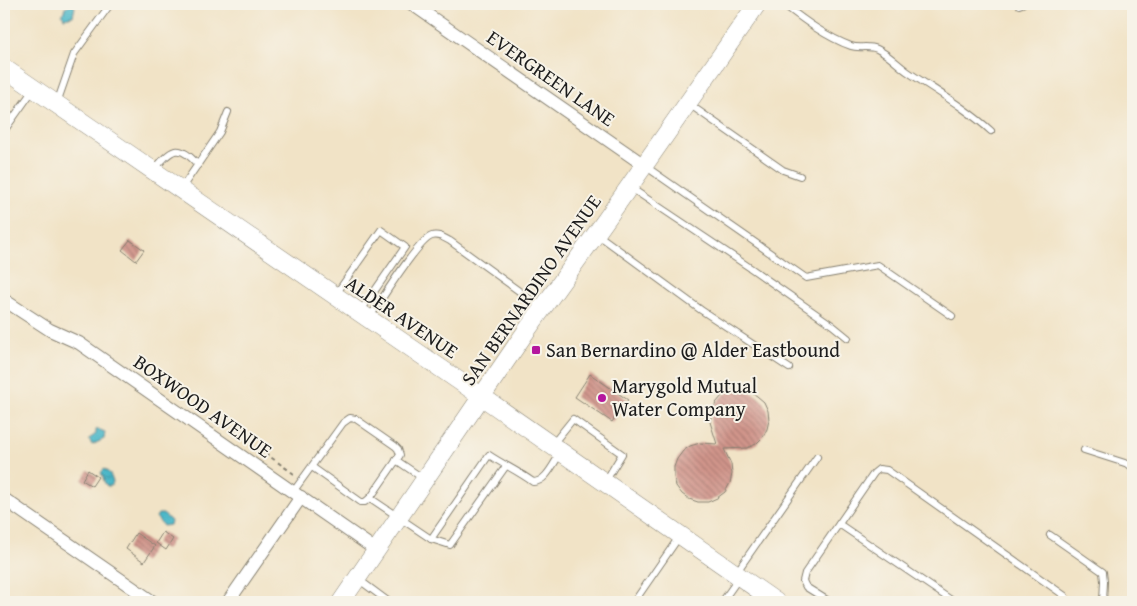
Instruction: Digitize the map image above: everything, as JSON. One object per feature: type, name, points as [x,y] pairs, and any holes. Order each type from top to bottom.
[{"type":"main road","name":"SAN BERNARDINO AVENUE","points":[[341,602],[542,308],[630,187],[757,4]]},
{"type":"main road","name":"ALDER AVENUE","points":[[4,68],[481,396],[737,576],[756,597],[776,602]]},
{"type":"street","name":"EVERGREEN LANE","points":[[412,4],[644,165]]},
{"type":"street","name":"BOXWOOD AVENUE","points":[[4,300],[50,330],[79,343],[376,550]]},
{"type":"street","points":[[228,602],[297,494]]},
{"type":"street","points":[[4,498],[137,598],[153,602]]},
{"type":"lane","points":[[783,4],[802,19],[834,38],[853,47],[877,49],[975,117],[991,131]]},
{"type":"lane","points":[[1017,4],[1019,6],[1022,4]]},
{"type":"lane","points":[[57,105],[74,54],[109,6]]},
{"type":"lane","points":[[4,132],[34,89]]},
{"type":"lane","points":[[688,103],[784,170],[800,176]]},
{"type":"lane","points":[[181,190],[220,132],[228,112]]},
{"type":"lane","points":[[153,171],[172,150],[186,152],[198,165]]},
{"type":"lane","points":[[644,165],[806,278],[878,265],[952,316]]},
{"type":"lane","points":[[630,187],[752,269],[848,338]]},
{"type":"lane","points":[[334,296],[380,230],[405,247],[382,280],[364,317]]},
{"type":"lane","points":[[596,234],[701,310],[789,368]]},
{"type":"lane","points":[[364,317],[418,247],[430,236],[439,235],[542,308]]},
{"type":"lane","points":[[297,494],[312,467],[343,423],[353,418],[398,449],[400,455],[370,498],[364,502],[361,502],[312,467]]},
{"type":"lane","points":[[431,539],[489,454],[506,466],[536,482],[544,478],[556,449],[573,419],[622,454],[604,483]]},
{"type":"lane","points":[[1084,450],[1128,464],[1133,468]]},
{"type":"lane","points":[[722,602],[737,576],[817,457]]},
{"type":"lane","points":[[396,460],[424,480]]},
{"type":"lane","points":[[370,498],[431,539],[450,546],[506,466]]},
{"type":"lane","points":[[830,602],[806,587],[803,581],[805,573],[874,473],[879,469],[887,470],[1065,596],[1067,602]]},
{"type":"lane","points":[[839,524],[954,602]]},
{"type":"lane","points":[[1050,535],[1102,572],[1104,581],[1103,602]]},
{"type":"lane","points":[[634,602],[680,536]]},
{"type":"lane","points":[[358,578],[389,602]]},
{"type":"path","points":[[265,454],[299,477]]},
{"type":"water","points":[[72,4],[75,7],[73,16],[64,18],[62,14],[65,10],[64,8]]},
{"type":"water","points":[[98,429],[105,432],[104,439],[92,445],[89,439],[96,434]]},
{"type":"water","points":[[104,469],[111,476],[113,482],[111,486],[107,486],[105,483],[101,473]]},
{"type":"water","points":[[158,514],[163,514],[171,521],[170,525],[163,526],[156,517]]},
{"type":"building","points":[[130,240],[144,250],[136,261],[122,250]]},
{"type":"building","name":"Marygold Mutual Water Company","points":[[590,374],[628,400],[612,422],[575,397]]},
{"type":"building","points":[[730,391],[749,391],[764,402],[769,420],[767,429],[763,437],[756,444],[747,448],[724,449],[731,464],[732,474],[725,492],[708,502],[698,502],[689,499],[676,486],[674,467],[677,459],[690,446],[700,443],[717,444],[710,422],[712,412],[722,396]]},
{"type":"building","points":[[88,470],[98,477],[92,486],[82,480]]},
{"type":"building","points":[[163,532],[173,539],[166,550],[156,543]]},
{"type":"building","points":[[136,533],[155,546],[144,562],[126,549]]},
{"type":"place","name":"San Bernardino @ Alder Eastbound","points":[[536,350]]},
{"type":"place","name":"Marygold Mutual Water Company","points":[[602,398]]}]
